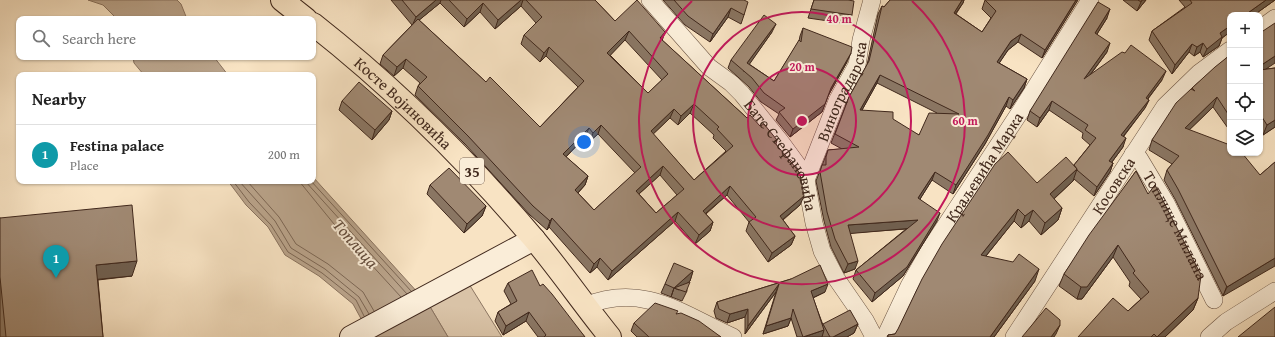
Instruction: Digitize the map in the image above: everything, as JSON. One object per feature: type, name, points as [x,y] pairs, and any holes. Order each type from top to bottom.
[{"type":"main road","points":[[282,0],[302,16]]},
{"type":"main road","name":"Косте Војиновића","points":[[316,26],[352,56],[416,115],[489,189],[534,239],[610,337]]},
{"type":"street","name":"Бате Стефановића","points":[[650,0],[709,67],[731,83],[742,94],[788,150],[806,180],[814,223],[822,251],[836,278],[865,320],[874,337]]},
{"type":"street","name":"Виноградарска","points":[[806,180],[837,101],[857,65],[861,40],[872,0]]},
{"type":"street","name":"Краљевића Марка","points":[[884,337],[909,286],[929,250],[1022,109],[1090,0]]},
{"type":"street","points":[[1263,27],[1275,18]]},
{"type":"street","name":"Косовска","points":[[1014,337],[1165,106],[1175,94],[1199,73],[1227,52]]},
{"type":"street","name":"Топлице Милана","points":[[1133,154],[1139,158],[1166,203],[1214,300]]},
{"type":"street","points":[[351,337],[534,239]]},
{"type":"street","points":[[1209,337],[1226,322],[1275,291]]},
{"type":"street","points":[[585,306],[613,297],[630,296],[661,303],[733,337]]},
{"type":"shaded area","points":[[469,284],[502,337],[448,337],[429,305]]},
{"type":"water","points":[[88,0],[177,0],[181,4],[186,16],[114,16],[103,5]]},
{"type":"water","points":[[134,60],[216,60],[226,72],[142,72],[134,63]]},
{"type":"water","name":"Топлица","points":[[316,180],[429,305],[448,337],[371,337],[353,304],[319,276],[285,255],[268,227],[246,205],[230,184],[316,184]]},
{"type":"building","points":[[402,0],[436,0],[416,17]]},
{"type":"building","points":[[449,0],[521,0],[498,20],[483,3],[467,19]]},
{"type":"building","points":[[526,0],[595,0],[615,21],[637,0],[665,32],[660,38],[747,118],[750,115],[760,126],[764,124],[777,140],[774,142],[796,168],[800,174],[804,196],[780,216],[795,236],[772,253],[749,222],[756,217],[730,186],[703,211],[713,222],[699,235],[678,212],[612,271],[600,258],[594,264],[552,218],[550,221],[533,206],[468,136],[418,86],[427,77],[406,59],[397,67],[383,55],[418,19],[486,82],[490,77],[540,127],[584,81],[549,47],[544,53],[524,35],[542,17]],"holes":[[[629,31],[668,74],[648,93],[607,53]],[[694,104],[719,127],[717,129],[733,146],[694,180],[651,131],[674,109],[681,116]],[[601,125],[641,167],[594,210],[575,190],[588,176],[563,154],[589,128],[593,133]],[[663,166],[684,189],[656,213],[636,191]]]},
{"type":"building","points":[[674,0],[744,0],[748,2],[744,15],[731,8],[713,34],[688,16]]},
{"type":"building","points":[[814,0],[854,1],[852,15],[811,9]]},
{"type":"building","points":[[890,0],[962,0],[954,13],[982,32],[996,11],[985,0],[1076,0],[1045,50],[1021,34],[1011,41],[997,62],[1027,79],[1013,100],[1009,97],[988,135],[956,185],[935,172],[918,198],[940,213],[907,267],[875,293],[856,270],[918,220],[848,225],[858,261],[848,264],[835,239],[827,212],[820,172],[822,165],[826,165],[828,150],[859,147],[835,134],[849,97],[869,61],[882,6],[884,7]],"holes":[[[880,75],[959,114],[929,113],[919,135],[893,119],[893,112],[860,110]]]},
{"type":"building","points":[[1190,0],[1266,0],[1249,12],[1227,12],[1227,28],[1220,33],[1222,37],[1207,49],[1203,43],[1197,47],[1192,44],[1175,65],[1152,31],[1192,3]]},
{"type":"building","points":[[1098,2],[1110,9],[1095,33],[1110,43],[1084,79],[1122,52],[1125,53],[1131,45],[1166,71],[1146,98],[1149,100],[1121,135],[1126,138],[1109,161],[1113,163],[1097,187],[1077,170],[1074,165],[1096,138],[1085,130],[1088,125],[1052,101],[1040,118],[1030,111]]},
{"type":"building","points":[[764,15],[776,24],[747,63],[774,81],[799,40],[801,42],[803,28],[852,47],[851,53],[831,88],[825,104],[793,129],[779,112],[785,108],[764,93],[752,78],[731,60]]},
{"type":"building","points":[[1275,23],[1275,56],[1263,64],[1263,48],[1263,31]]},
{"type":"building","points":[[1227,57],[1227,112],[1217,97],[1185,128],[1227,144],[1227,156],[1244,156],[1260,175],[1275,162],[1275,258],[1227,287],[1167,170],[1179,156],[1152,140],[1176,103],[1191,89],[1195,91],[1192,88]]},
{"type":"building","points":[[1275,68],[1275,120],[1267,125],[1263,119],[1263,70]]},
{"type":"building","points":[[359,82],[392,111],[375,130],[342,101]]},
{"type":"building","points":[[1008,152],[1037,183],[1066,157],[1077,169],[1050,194],[1062,208],[1045,223],[1033,210],[1025,216],[1018,209],[981,255],[1013,262],[1019,254],[1039,269],[990,337],[888,337],[888,335],[895,334],[898,329],[922,279],[942,244],[995,164]]},
{"type":"building","points":[[449,168],[486,206],[467,224],[430,185]]},
{"type":"building","points":[[1136,171],[1148,194],[1155,185],[1201,275],[1198,298],[1157,337],[1154,334],[1151,337],[1078,337],[1113,298],[1128,311],[1149,292],[1133,273],[1135,271],[1118,245],[1087,287],[1081,287],[1064,274],[1089,235]]},
{"type":"building","points":[[132,205],[137,261],[96,265],[103,337],[6,337],[0,277],[0,218]]},
{"type":"building","points":[[674,263],[693,271],[674,288],[665,284]]},
{"type":"building","points":[[820,265],[828,284],[811,291],[824,330],[803,337],[793,309],[791,318],[766,326],[779,284],[748,326],[748,309],[730,314],[719,309],[717,302],[791,279]]},
{"type":"building","points":[[532,270],[540,286],[543,284],[552,294],[585,337],[544,337],[546,335],[529,312],[506,326],[498,312],[517,301],[508,283]]},
{"type":"building","points":[[690,282],[686,292],[674,288]]},
{"type":"building","points":[[655,303],[678,311],[676,314],[681,313],[699,321],[721,337],[649,337],[634,323]]},
{"type":"building","points":[[1275,307],[1275,337],[1238,337]]},
{"type":"building","points":[[1046,308],[1060,320],[1060,325],[1051,337],[1022,337]]},
{"type":"building","points":[[850,310],[858,324],[833,337],[830,337],[823,324]]},
{"type":"place","name":"Festina palace","points":[[56,278]]}]
